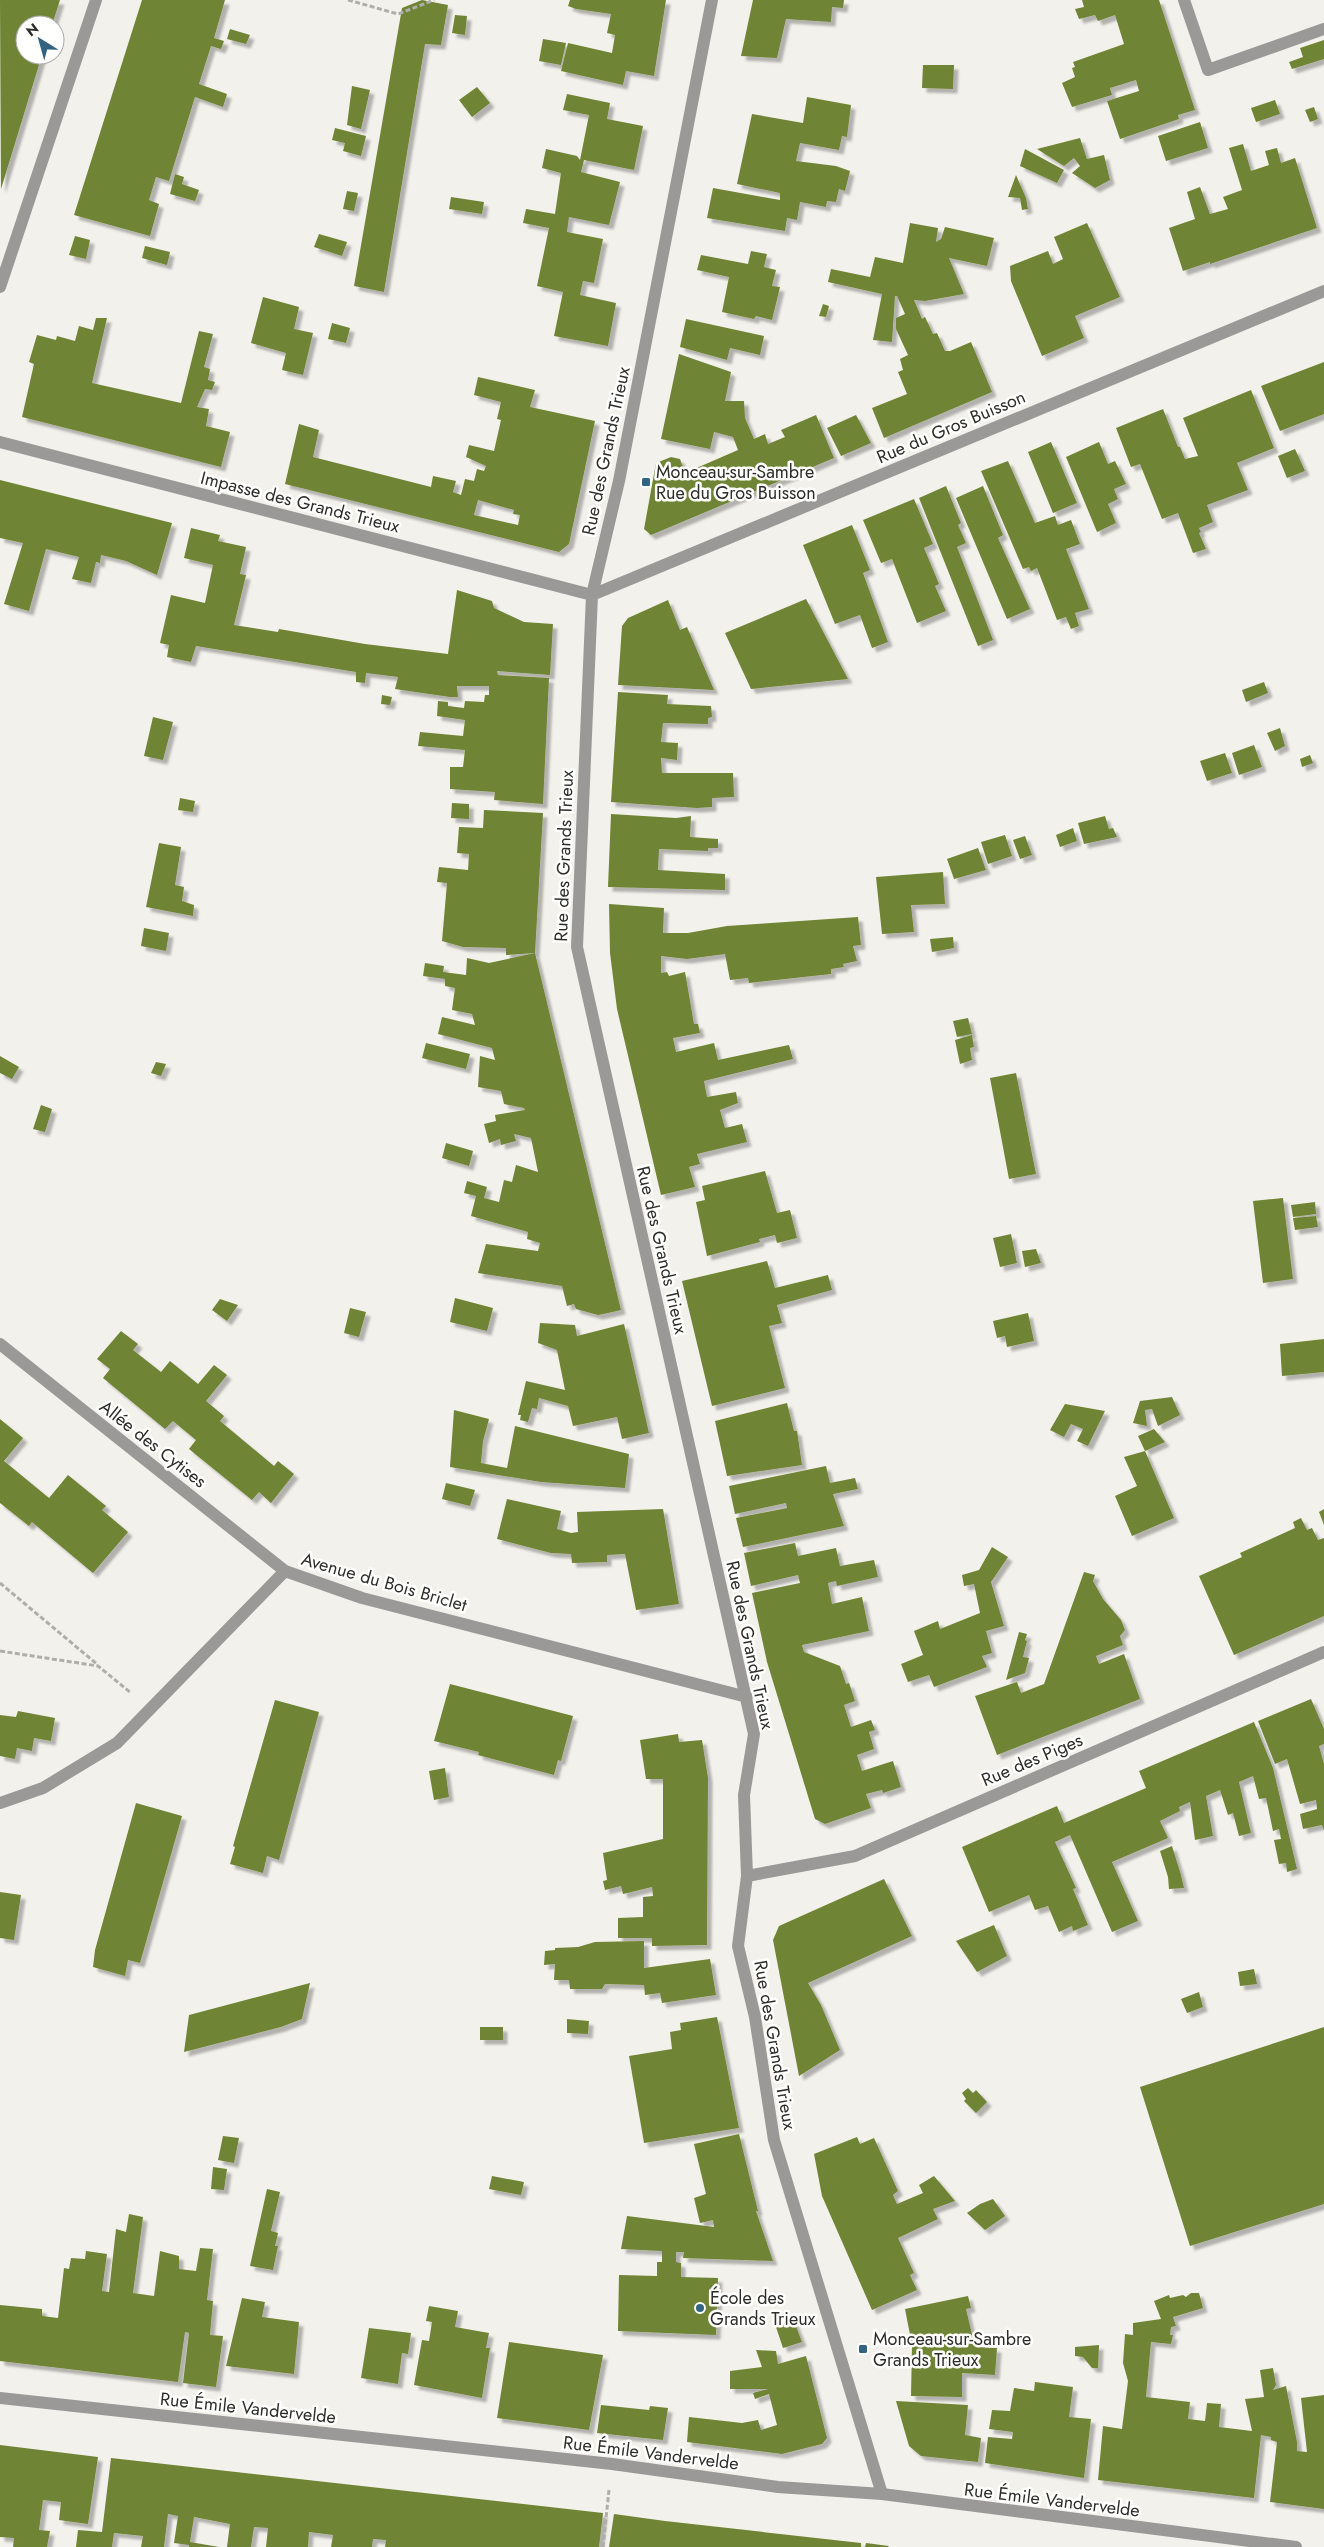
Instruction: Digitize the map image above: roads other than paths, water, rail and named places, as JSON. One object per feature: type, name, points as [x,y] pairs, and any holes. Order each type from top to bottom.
[{"type":"street","points":[[0,288],[96,0]]},
{"type":"street","name":"Rue des Grands Trieux","points":[[712,0],[616,497],[592,595],[577,947],[754,1734],[744,1796],[747,1876],[738,1946],[754,2017],[774,2140],[882,2494]]},
{"type":"street","points":[[1184,0],[1208,70],[1324,29]]},
{"type":"street","name":"Rue du Gros Buisson","points":[[592,595],[1324,291]]},
{"type":"street","name":"Impasse des Grands Trieux","points":[[0,442],[592,595]]},
{"type":"street","name":"Allée des Cytises","points":[[0,1344],[285,1571]]},
{"type":"street","name":"Avenue du Bois Briclet","points":[[0,1803],[44,1788],[117,1743],[285,1571],[362,1598],[747,1697]]},
{"type":"street","name":"Rue des Piges","points":[[747,1876],[854,1856],[1324,1652]]},
{"type":"street","name":"Rue Émile Vandervelde","points":[[0,2398],[612,2464],[778,2487],[882,2494],[1296,2547]]},
{"type":"place","name":"Monceau-sur-Sambre Rue du Gros Buisson","points":[[646,482]]},
{"type":"place","name":"École des Grands Trieux","points":[[700,2308]]},
{"type":"place","name":"Monceau-sur-Sambre Grands Trieux","points":[[863,2349]]}]
